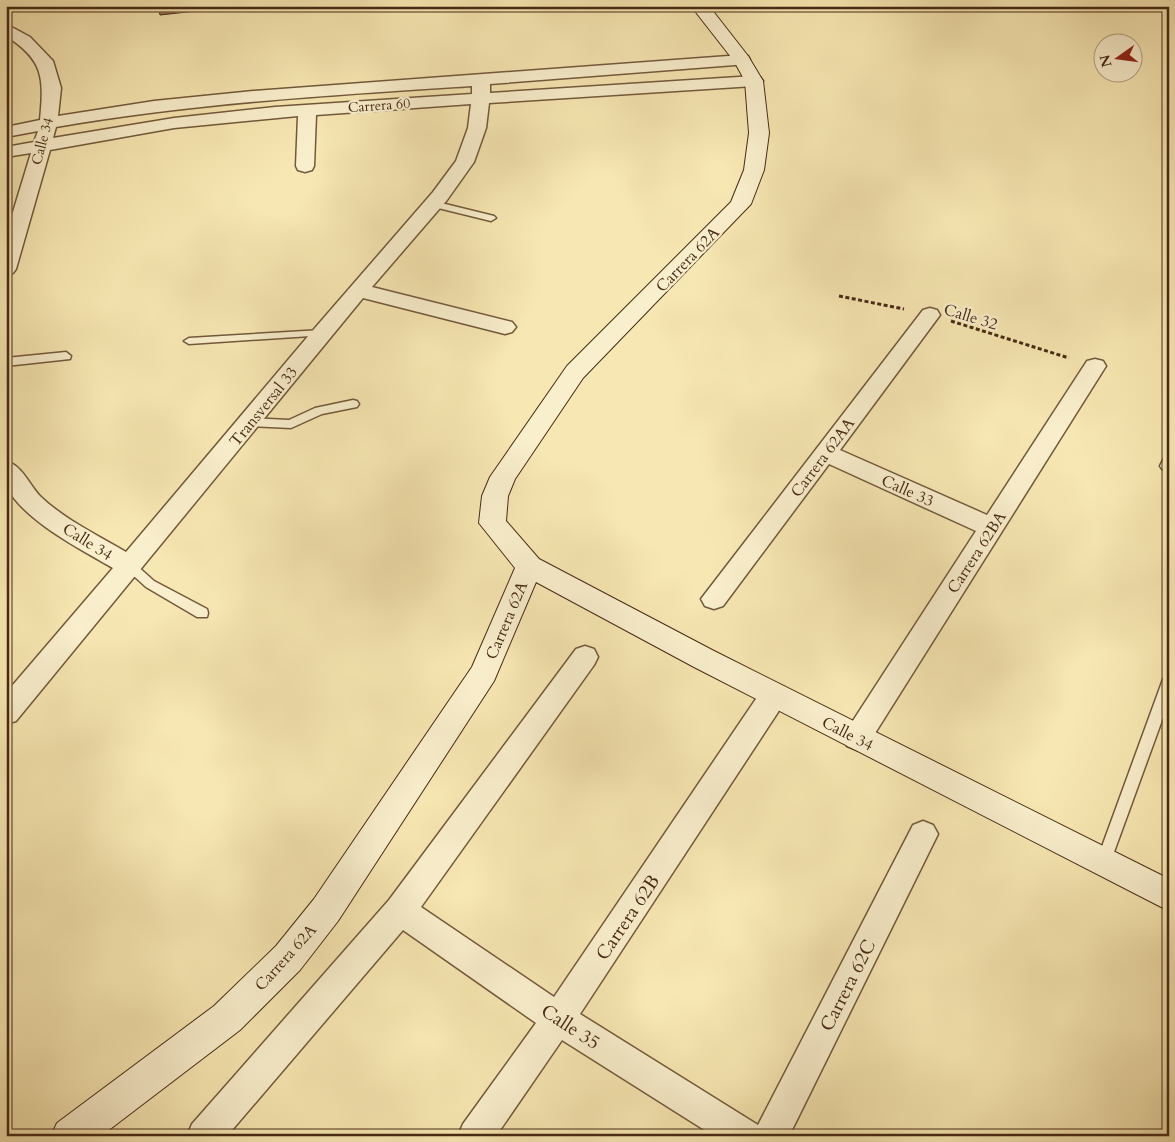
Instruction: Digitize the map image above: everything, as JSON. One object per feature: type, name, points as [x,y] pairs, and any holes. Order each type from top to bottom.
[{"type":"street","name":"Carrera 62A","points":[[70,1136],[227,1018],[288,958],[326,910],[484,673],[530,566],[492,523],[495,496],[503,477],[575,372],[741,204],[754,170],[759,133],[754,81],[742,60],[700,6]]},
{"type":"street","name":"Calle 34","points":[[6,29],[24,40],[45,61],[52,88],[49,122],[6,268]]},
{"type":"street","name":"Carrera 60","points":[[6,152],[42,144],[174,123],[308,110],[742,60]]},
{"type":"street","name":"Carrera 60","points":[[6,132],[98,113],[229,96],[754,81]]},
{"type":"street","name":"Transversal 33","points":[[6,713],[250,422],[322,333],[361,291],[434,204],[465,162],[478,128],[481,89]]},
{"type":"street","points":[[305,166],[308,110]]},
{"type":"street","points":[[361,291],[505,327]]},
{"type":"street","name":"Carrera 62AA","points":[[714,599],[930,315]]},
{"type":"street","name":"Carrera 62BA","points":[[857,738],[1095,366]]},
{"type":"street","name":"Calle 33","points":[[825,453],[992,528]]},
{"type":"street","name":"Calle 34","points":[[6,470],[32,503],[70,531],[130,566]]},
{"type":"street","name":"Calle 34","points":[[530,566],[774,696],[1169,896]]},
{"type":"street","points":[[204,1136],[400,910],[585,657]]},
{"type":"street","name":"Carrera 62B","points":[[475,1136],[558,1019],[774,696]]},
{"type":"street","name":"Carrera 62C","points":[[771,1136],[923,834]]},
{"type":"street","name":"Calle 35","points":[[400,910],[558,1019],[746,1136]]},
{"type":"lane","points":[[434,204],[491,218]]},
{"type":"lane","points":[[189,341],[322,333]]},
{"type":"lane","points":[[6,362],[66,356]]},
{"type":"lane","points":[[250,422],[282,426],[292,424],[319,411],[353,404]]},
{"type":"lane","points":[[130,566],[150,584],[202,613]]},
{"type":"lane","points":[[1103,863],[1169,682]]},
{"type":"path","name":"Calle 32","points":[[838,296],[930,315],[1095,366]]}]
